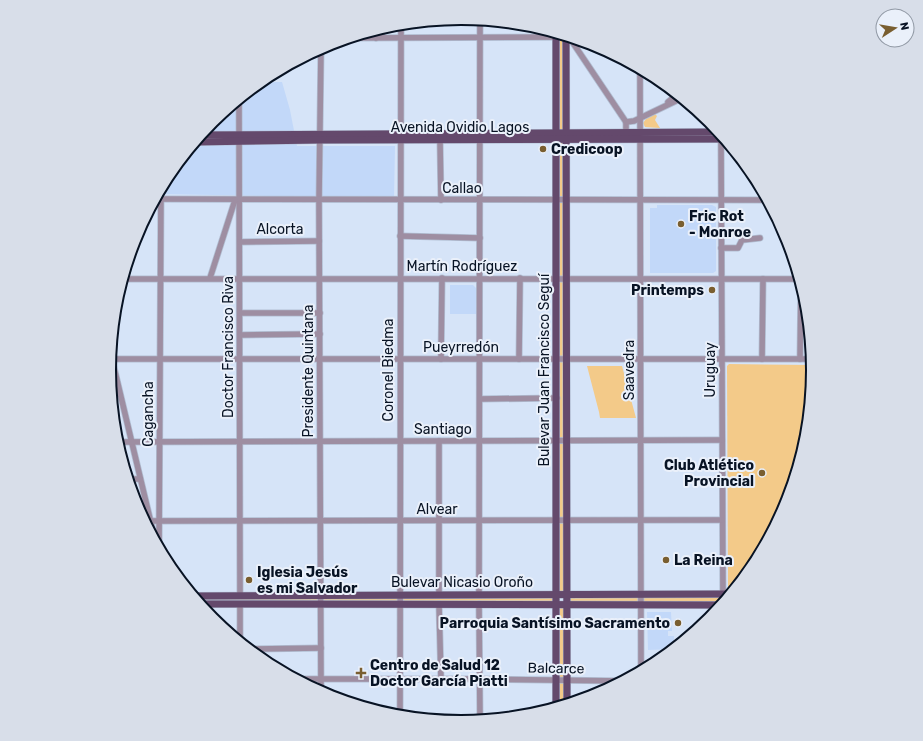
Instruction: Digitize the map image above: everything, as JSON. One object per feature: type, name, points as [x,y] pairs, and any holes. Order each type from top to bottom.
[{"type":"main road","name":"Bulevar Juan Francisco Seguí","points":[[556,38],[556,703]]},
{"type":"main road","name":"Bulevar Juan Francisco Seguí","points":[[567,700],[566,136],[568,42]]},
{"type":"main road","name":"Avenida Ovidio Lagos","points":[[566,136],[626,132],[640,135]]},
{"type":"main road","name":"Avenida Ovidio Lagos","points":[[209,136],[240,138]]},
{"type":"main road","name":"Avenida Ovidio Lagos","points":[[401,137],[440,140],[480,136]]},
{"type":"main road","name":"Avenida Ovidio Lagos","points":[[204,141],[240,138],[319,137],[715,136]]},
{"type":"main road","name":"Bulevar Nicasio Oroño","points":[[200,596],[723,594]]},
{"type":"main road","name":"Bulevar Nicasio Oroño","points":[[207,604],[715,605]]},
{"type":"street","points":[[479,595],[480,26]]},
{"type":"street","name":"Coronel Biedma","points":[[400,710],[401,31]]},
{"type":"street","points":[[376,38],[379,35]]},
{"type":"street","points":[[371,37],[480,38],[544,35]]},
{"type":"street","points":[[572,43],[626,122],[626,132]]},
{"type":"street","name":"Presidente Quintana","points":[[321,55],[319,241],[321,686]]},
{"type":"street","name":"Saavedra","points":[[640,75],[641,666]]},
{"type":"street","points":[[660,108],[674,97]]},
{"type":"street","points":[[626,122],[634,121],[677,100]]},
{"type":"street","name":"Doctor Francisco Riva","points":[[239,106],[240,138],[237,200],[240,242],[240,596]]},
{"type":"street","points":[[440,140],[441,200]]},
{"type":"street","name":"Uruguay","points":[[722,144],[721,279],[723,594]]},
{"type":"street","name":"Callao","points":[[161,200],[762,200]]},
{"type":"street","points":[[210,278],[237,200]]},
{"type":"street","name":"Cagancha","points":[[158,206],[160,278],[159,537]]},
{"type":"street","points":[[400,236],[480,238]]},
{"type":"street","points":[[721,248],[737,248],[742,240],[760,238]]},
{"type":"street","name":"Alcorta","points":[[240,242],[319,241]]},
{"type":"street","points":[[441,359],[442,278]]},
{"type":"street","points":[[519,359],[520,278]]},
{"type":"street","name":"Martín Rodríguez","points":[[129,279],[794,279]]},
{"type":"street","points":[[762,359],[763,279]]},
{"type":"street","points":[[800,303],[800,359]]},
{"type":"street","points":[[240,313],[320,313]]},
{"type":"street","points":[[240,335],[320,334]]},
{"type":"street","name":"Pueyrredón","points":[[116,359],[806,359]]},
{"type":"street","points":[[117,382],[151,521]]},
{"type":"street","points":[[480,399],[557,398]]},
{"type":"street","name":"Santiago","points":[[124,442],[722,440]]},
{"type":"street","points":[[439,441],[439,595]]},
{"type":"street","points":[[133,479],[140,479]]},
{"type":"street","name":"Alvear","points":[[151,521],[722,520]]},
{"type":"street","points":[[240,604],[240,635]]},
{"type":"street","points":[[439,604],[441,680]]},
{"type":"street","points":[[479,604],[480,715]]},
{"type":"street","points":[[257,649],[321,648]]},
{"type":"street","name":"Balcarce","points":[[309,680],[480,679],[612,681]]},
{"type":"shaded area","points":[[556,38],[566,41],[567,595],[724,594],[715,605],[567,604],[567,700],[556,703],[557,604],[207,604],[200,596],[557,595]],"holes":[[[557,595],[566,595],[567,603],[557,603]]]},
{"type":"shaded area","points":[[282,82],[290,110],[297,146],[395,146],[394,198],[164,194],[187,160],[217,126],[251,96],[270,83]]},
{"type":"shaded area","points":[[655,114],[657,116],[655,120],[660,128],[645,127],[643,123],[646,119]]},
{"type":"shaded area","name":"Fric Rot - Monroe","points":[[657,205],[712,205],[716,207],[716,271],[713,273],[650,273],[650,208],[657,208]]},
{"type":"shaded area","points":[[450,285],[473,285],[476,288],[476,314],[450,314]]},
{"type":"shaded area","name":"Club Atlético Provincial","points":[[729,364],[807,365],[807,370],[804,416],[789,482],[781,503],[761,543],[736,581],[729,589],[728,589],[727,366]]},
{"type":"shaded area","points":[[587,366],[622,366],[636,418],[600,418]]},
{"type":"shaded area","points":[[647,612],[671,612],[672,631],[668,631],[668,636],[674,636],[674,643],[666,649],[648,650]]},
{"type":"place","name":"Credicoop","points":[[543,149]]},
{"type":"place","name":"Fric Rot - Monroe","points":[[681,224]]},
{"type":"place","name":"Printemps","points":[[712,290]]},
{"type":"place","name":"Club Atlético Provincial","points":[[762,473]]},
{"type":"place","name":"La Reina","points":[[666,560]]},
{"type":"place","name":"Iglesia Jesús es mi Salvador","points":[[249,580]]},
{"type":"place","name":"Parroquia Santísimo Sacramento","points":[[678,623]]},
{"type":"place","name":"Centro de Salud 12 Doctor García Piatti","points":[[361,673]]}]
